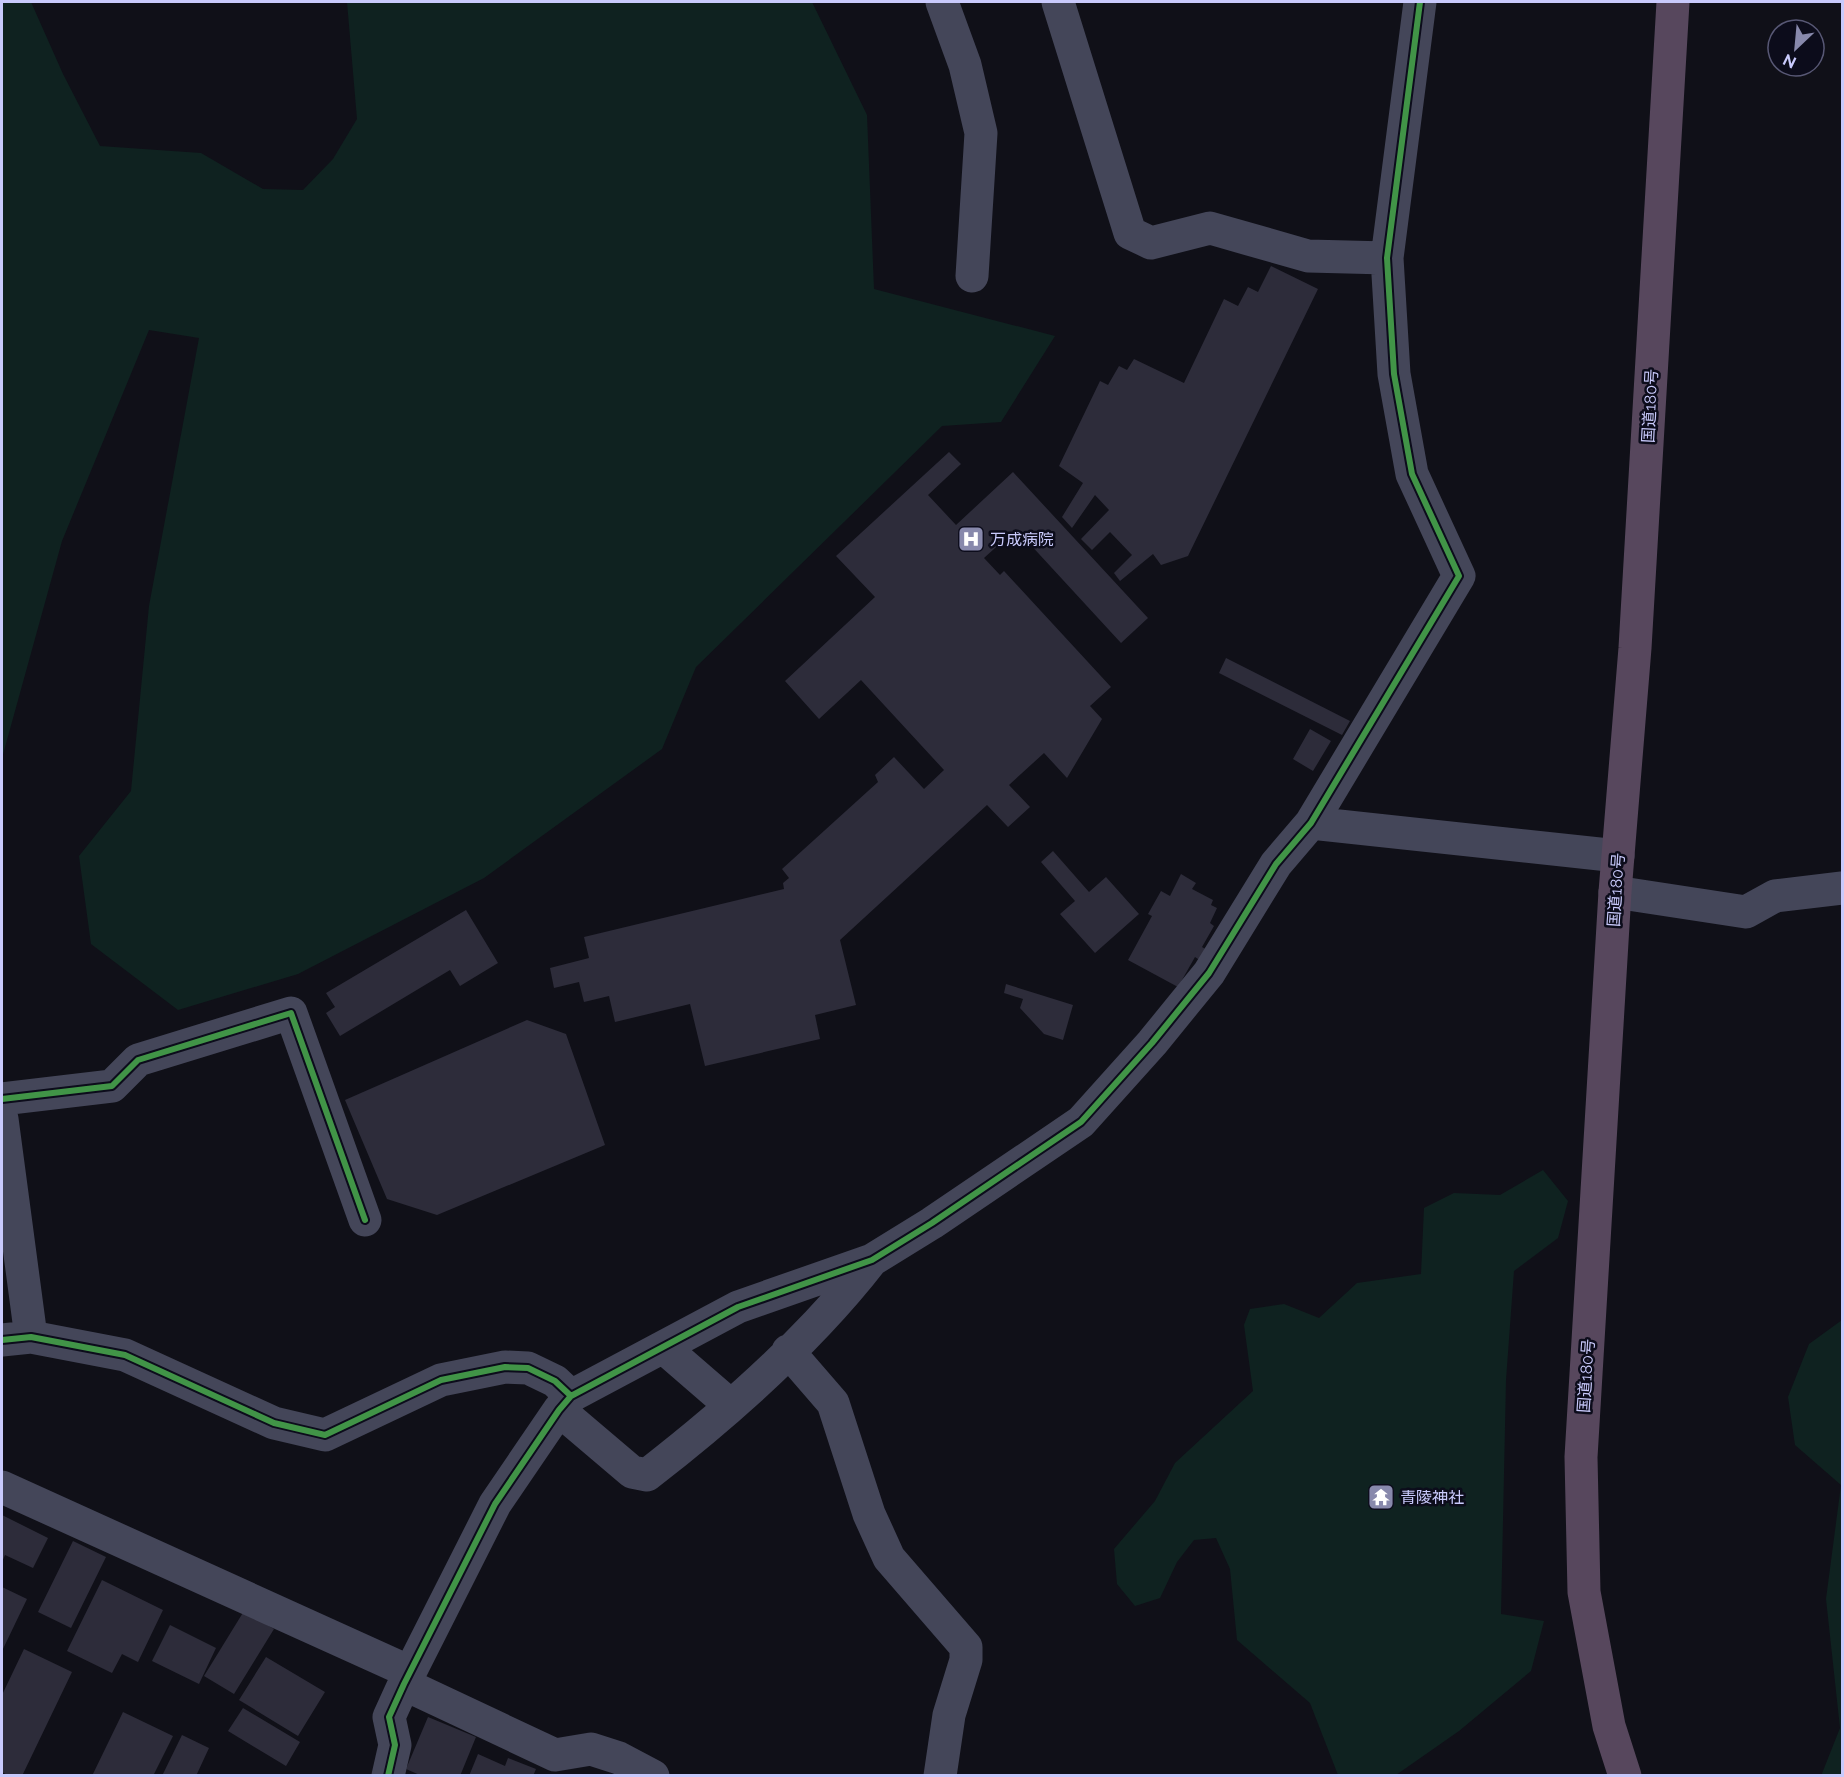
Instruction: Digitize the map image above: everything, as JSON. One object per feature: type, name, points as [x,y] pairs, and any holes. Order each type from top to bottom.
[{"type":"highway","name":"国道180号","points":[[1625,1776],[1609,1726],[1584,1592],[1581,1457],[1615,892],[1636,637],[1673,2]]},
{"type":"street","points":[[942,2],[965,65],[981,133],[972,276]]},
{"type":"street","points":[[1058,2],[1130,233],[1151,243],[1210,228],[1308,256],[1387,258]]},
{"type":"street","points":[[388,1776],[395,1745],[389,1717],[407,1678],[495,1504],[565,1403],[738,1307],[872,1260],[932,1223],[1081,1122],[1152,1044],[1209,973],[1276,864],[1311,823],[1460,576],[1412,474],[1394,374],[1387,258],[1420,2]]},
{"type":"street","points":[[1311,823],[1618,856]]},
{"type":"street","points":[[1615,892],[1746,912],[1774,896],[1842,888]]},
{"type":"street","points":[[2,1099],[112,1086],[138,1060],[291,1013],[365,1220]]},
{"type":"street","points":[[2,1119],[16,1339],[125,1355],[274,1423],[324,1435],[441,1380],[505,1367],[528,1368],[555,1381],[565,1403],[632,1472],[647,1475],[703,1432],[788,1351],[848,1292],[872,1260]]},
{"type":"street","points":[[663,1347],[730,1405]]},
{"type":"street","points":[[788,1351],[833,1403],[869,1514],[889,1558],[966,1647],[966,1660],[949,1716],[940,1776]]},
{"type":"street","points":[[2,1487],[407,1678],[555,1755],[591,1749],[620,1758],[653,1776]]},
{"type":"green space","points":[[2,2],[31,2],[63,74],[100,146],[201,153],[263,189],[303,190],[333,159],[357,119],[347,2],[812,2],[867,115],[874,289],[1055,336],[1001,422],[942,426],[696,667],[662,749],[484,878],[298,974],[178,1010],[91,944],[79,856],[131,791],[149,606],[199,338],[149,330],[62,541],[2,758]]},
{"type":"green space","points":[[1543,1170],[1568,1201],[1558,1238],[1514,1271],[1506,1380],[1501,1614],[1544,1621],[1531,1671],[1459,1731],[1396,1775],[1338,1775],[1310,1703],[1237,1640],[1230,1569],[1216,1538],[1194,1540],[1177,1562],[1160,1598],[1135,1606],[1117,1584],[1114,1549],[1155,1501],[1175,1463],[1253,1391],[1244,1325],[1250,1309],[1284,1304],[1319,1318],[1357,1283],[1421,1274],[1424,1208],[1454,1193],[1500,1195]]},
{"type":"green space","points":[[1842,1320],[1842,1775],[1821,1776],[1840,1728],[1826,1599],[1841,1485],[1795,1445],[1788,1397],[1809,1344]]},
{"type":"building","points":[[1271,266],[1318,289],[1188,556],[1161,565],[1153,554],[1120,581],[1114,573],[1132,555],[1110,532],[1092,550],[1081,539],[1109,510],[1095,495],[1072,528],[1062,517],[1083,483],[1059,466],[1100,381],[1108,385],[1119,366],[1127,370],[1134,359],[1184,383],[1224,299],[1238,306],[1248,287],[1258,292]]},
{"type":"building","points":[[949,452],[961,464],[928,495],[956,525],[1013,472],[1148,618],[1121,643],[1016,529],[984,558],[1000,575],[1004,571],[1111,687],[1090,706],[1102,719],[1067,778],[1044,753],[1009,785],[1030,807],[1008,827],[987,805],[840,940],[856,1005],[815,1015],[820,1039],[705,1066],[690,1004],[615,1022],[609,996],[584,1002],[579,982],[554,988],[550,968],[589,958],[584,937],[784,889],[783,883],[789,878],[782,869],[878,782],[875,775],[894,757],[924,789],[944,770],[861,680],[819,719],[785,681],[875,597],[836,556]]},
{"type":"building","points":[[1226,658],[1350,721],[1342,735],[1219,673]]},
{"type":"building","points":[[1310,729],[1331,741],[1313,771],[1293,759]]},
{"type":"building","points":[[1053,851],[1089,892],[1106,877],[1139,914],[1095,953],[1060,914],[1075,901],[1041,862]]},
{"type":"building","points":[[1181,874],[1196,883],[1192,889],[1213,900],[1211,905],[1217,908],[1210,923],[1214,926],[1202,947],[1207,950],[1201,961],[1195,957],[1178,987],[1128,960],[1152,916],[1148,914],[1161,891],[1170,896]]},
{"type":"building","points":[[466,910],[498,963],[460,986],[450,970],[340,1036],[326,1013],[335,1007],[326,993]]},
{"type":"building","points":[[1006,984],[1073,1005],[1063,1040],[1044,1034],[1020,1008],[1023,999],[1004,993]]},
{"type":"building","points":[[527,1020],[566,1034],[605,1145],[437,1215],[387,1199],[345,1100]]},
{"type":"building","points":[[2,1515],[48,1538],[33,1568],[5,1555],[2,1562]]},
{"type":"building","points":[[73,1541],[106,1557],[71,1628],[38,1612]]},
{"type":"building","points":[[102,1580],[163,1610],[138,1662],[122,1654],[112,1673],[67,1651]]},
{"type":"building","points":[[2,1587],[27,1599],[2,1651]]},
{"type":"building","points":[[244,1611],[274,1629],[234,1694],[204,1676]]},
{"type":"building","points":[[170,1625],[216,1648],[199,1684],[152,1661]]},
{"type":"building","points":[[24,1649],[72,1672],[22,1776],[9,1776],[2,1772],[2,1695]]},
{"type":"building","points":[[266,1657],[325,1692],[298,1736],[239,1700]]},
{"type":"building","points":[[243,1708],[300,1742],[286,1766],[228,1731]]},
{"type":"building","points":[[123,1712],[173,1736],[153,1776],[92,1776]]},
{"type":"building","points":[[428,1717],[476,1737],[460,1776],[422,1776],[406,1769]]},
{"type":"building","points":[[182,1735],[209,1748],[196,1776],[162,1776]]},
{"type":"building","points":[[478,1754],[505,1766],[508,1758],[536,1769],[533,1776],[469,1776]]},
{"type":"cycle path","points":[[388,1776],[395,1745],[389,1717],[404,1684],[495,1504],[571,1396],[738,1307],[872,1260],[932,1223],[1081,1122],[1152,1043],[1209,973],[1276,864],[1311,823],[1459,576],[1412,474],[1394,374],[1387,258],[1420,2]]},
{"type":"cycle path","points":[[2,1099],[112,1086],[138,1060],[291,1013],[365,1220]]},
{"type":"cycle path","points":[[2,1340],[31,1337],[125,1355],[274,1423],[325,1435],[441,1380],[505,1367],[528,1368],[555,1381],[571,1396]]},
{"type":"place","name":"万成病院","points":[[971,539]]},
{"type":"place","name":"青陵神社","points":[[1381,1497]]}]
